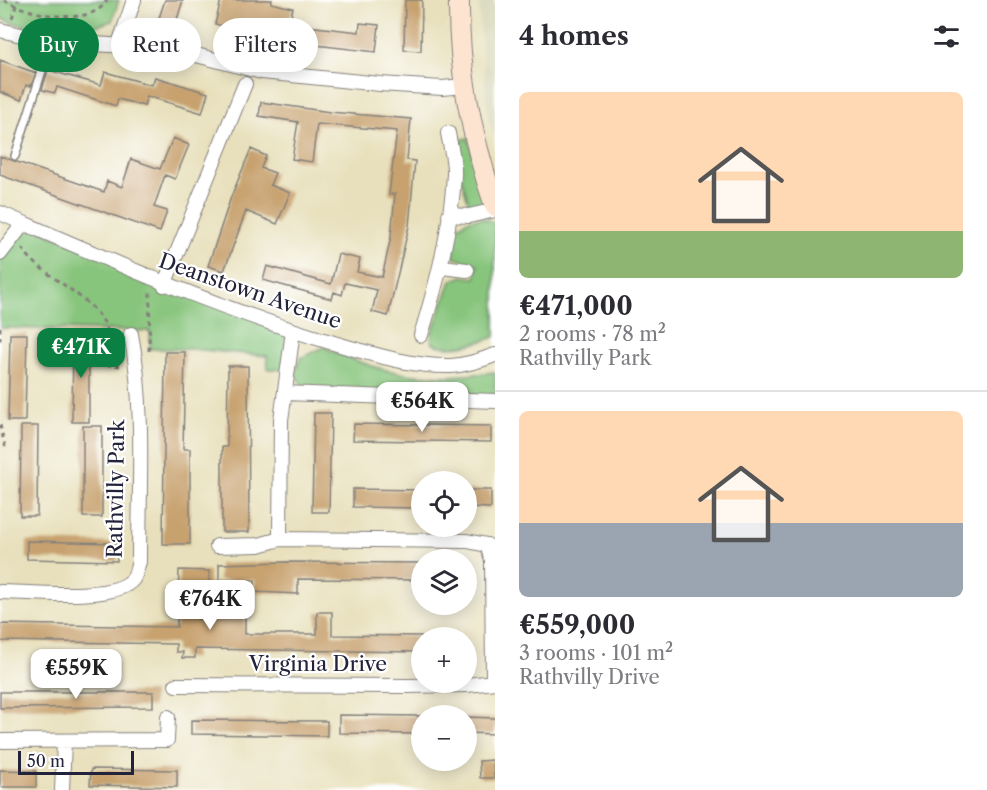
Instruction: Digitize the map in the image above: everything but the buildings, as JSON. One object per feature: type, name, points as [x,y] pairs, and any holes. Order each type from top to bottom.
[{"type":"main road","points":[[459,0],[459,34],[464,86],[495,208]]},
{"type":"street","points":[[127,18],[134,0]]},
{"type":"street","points":[[0,30],[18,34]]},
{"type":"street","points":[[201,56],[262,72],[380,84],[441,88],[464,86]]},
{"type":"street","points":[[164,285],[245,84]]},
{"type":"street","points":[[421,335],[442,267],[449,215],[454,173],[448,133]]},
{"type":"street","points":[[449,215],[469,216],[495,208]]},
{"type":"street","name":"Deanstown Avenue","points":[[0,213],[164,285],[293,331],[399,359],[442,365],[453,366],[495,355]]},
{"type":"street","points":[[0,254],[24,223]]},
{"type":"street","points":[[442,267],[467,270]]},
{"type":"street","points":[[280,539],[279,448],[293,331]]},
{"type":"street","name":"Rathvilly Park","points":[[0,592],[97,593],[119,590],[133,580],[139,562],[138,367],[131,334]]},
{"type":"street","points":[[285,393],[495,401]]},
{"type":"street","points":[[217,546],[259,545],[280,539],[491,543],[494,682]]},
{"type":"street","name":"Virginia Drive","points":[[176,685],[407,686],[494,682]]},
{"type":"street","points":[[0,741],[167,740],[168,717]]},
{"type":"street","points":[[62,790],[64,741]]},
{"type":"lane","points":[[15,156],[42,72]]},
{"type":"path","points":[[4,0],[33,13],[57,16],[93,14],[101,9],[107,0]]},
{"type":"path","points":[[15,237],[35,264],[85,302],[106,327],[108,365],[149,366],[150,278]]},
{"type":"path","points":[[0,327],[0,343]]},
{"type":"path","points":[[0,425],[5,446],[0,448]]},
{"type":"shaded area","points":[[478,0],[495,0],[495,138],[488,117]]},
{"type":"green space","points":[[0,0],[119,0],[111,21],[99,25],[99,18],[18,18],[18,24],[0,18]]},
{"type":"green space","points":[[468,138],[487,202],[476,208],[469,205],[451,142]]},
{"type":"green space","points":[[481,218],[494,222],[495,225],[495,337],[464,346],[439,346],[432,343],[431,335],[451,281],[463,276],[475,278],[478,265],[454,258],[455,228],[468,220]]},
{"type":"green space","points":[[24,224],[293,332],[286,370],[268,369],[267,356],[192,349],[150,349],[150,331],[0,328],[0,254]]},
{"type":"green space","points":[[324,347],[368,365],[407,374],[448,376],[495,372],[495,397],[308,394],[295,374],[300,358]]}]
